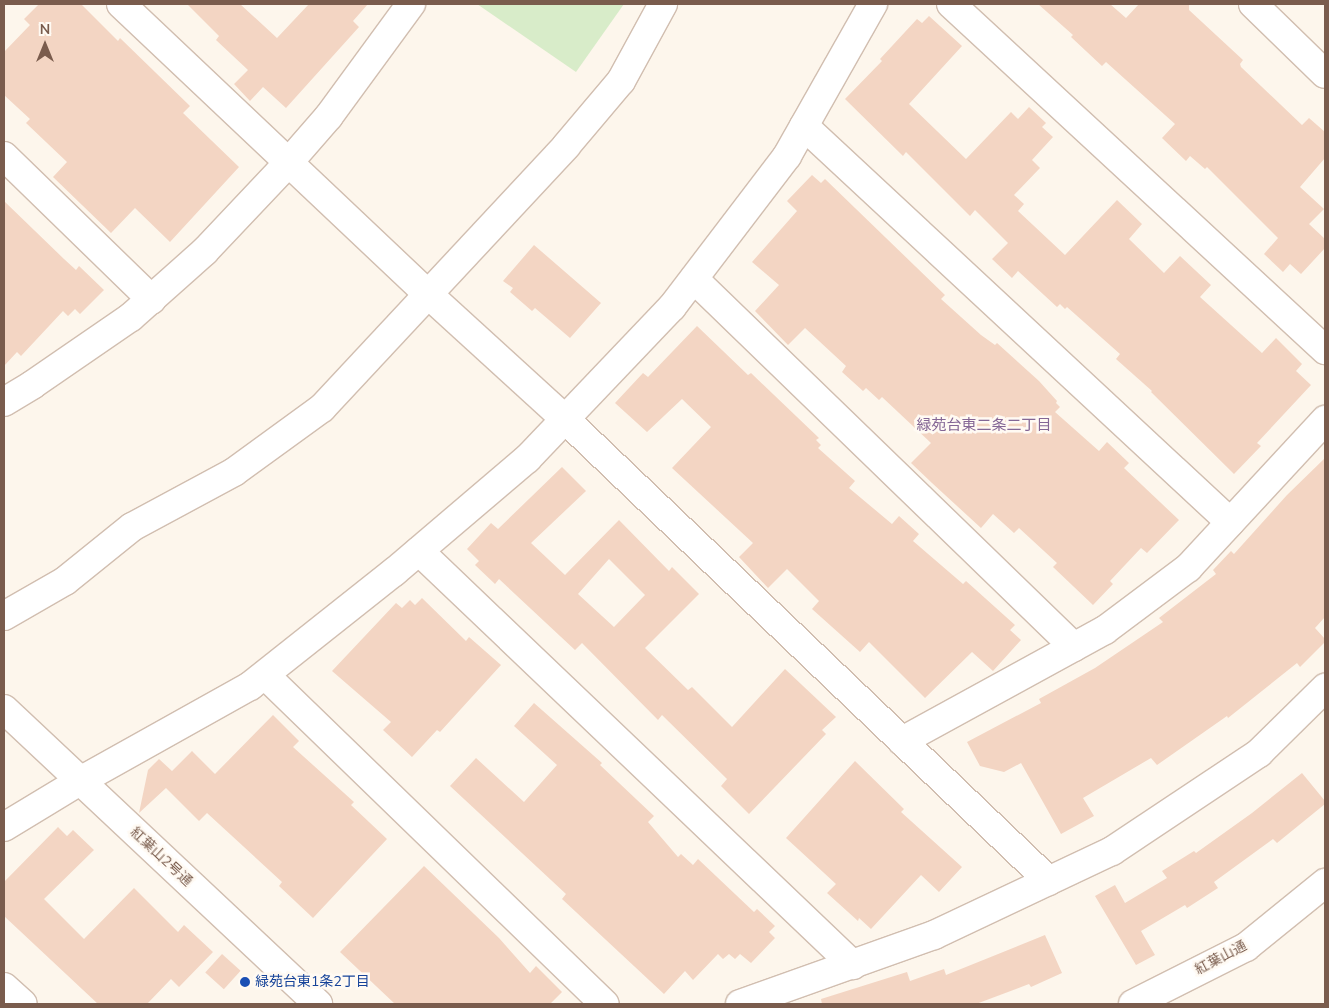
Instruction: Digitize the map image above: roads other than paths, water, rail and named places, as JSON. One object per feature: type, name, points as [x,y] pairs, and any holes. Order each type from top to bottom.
[{"type":"street","points":[[121,4],[428,294],[565,419],[1049,881]]},
{"type":"street","points":[[4,616],[65,581],[132,527],[234,472],[322,408],[566,146],[621,81],[663,4]]},
{"type":"street","points":[[4,827],[80,781],[250,686],[418,551],[527,459],[672,307],[787,156],[873,4]]},
{"type":"street","points":[[952,4],[1325,350]]},
{"type":"street","points":[[1253,4],[1325,74]]},
{"type":"street","points":[[4,402],[32,385],[152,300],[204,252],[290,162],[329,116],[406,6]]},
{"type":"street","points":[[804,126],[1230,522]]},
{"type":"street","points":[[4,156],[152,300]]},
{"type":"street","points":[[694,278],[1074,647]]},
{"type":"street","points":[[902,741],[1105,630],[1188,568],[1325,420]]},
{"type":"street","points":[[418,551],[852,965]]},
{"type":"street","points":[[265,675],[605,1004]]},
{"type":"street","points":[[740,1004],[934,935],[1112,851],[1259,753],[1325,688]]},
{"type":"street","name":"紅葉山2号通","points":[[4,709],[318,1004]]},
{"type":"street","name":"紅葉山通","points":[[1133,1004],[1246,947],[1325,883]]},
{"type":"street","points":[[4,986],[23,1004]]},
{"type":"place","name":"緑苑台東1条2丁目","points":[[245,982]]},
{"type":"district","name":"緑苑台東二条二丁目","points":[[984,426]]}]
